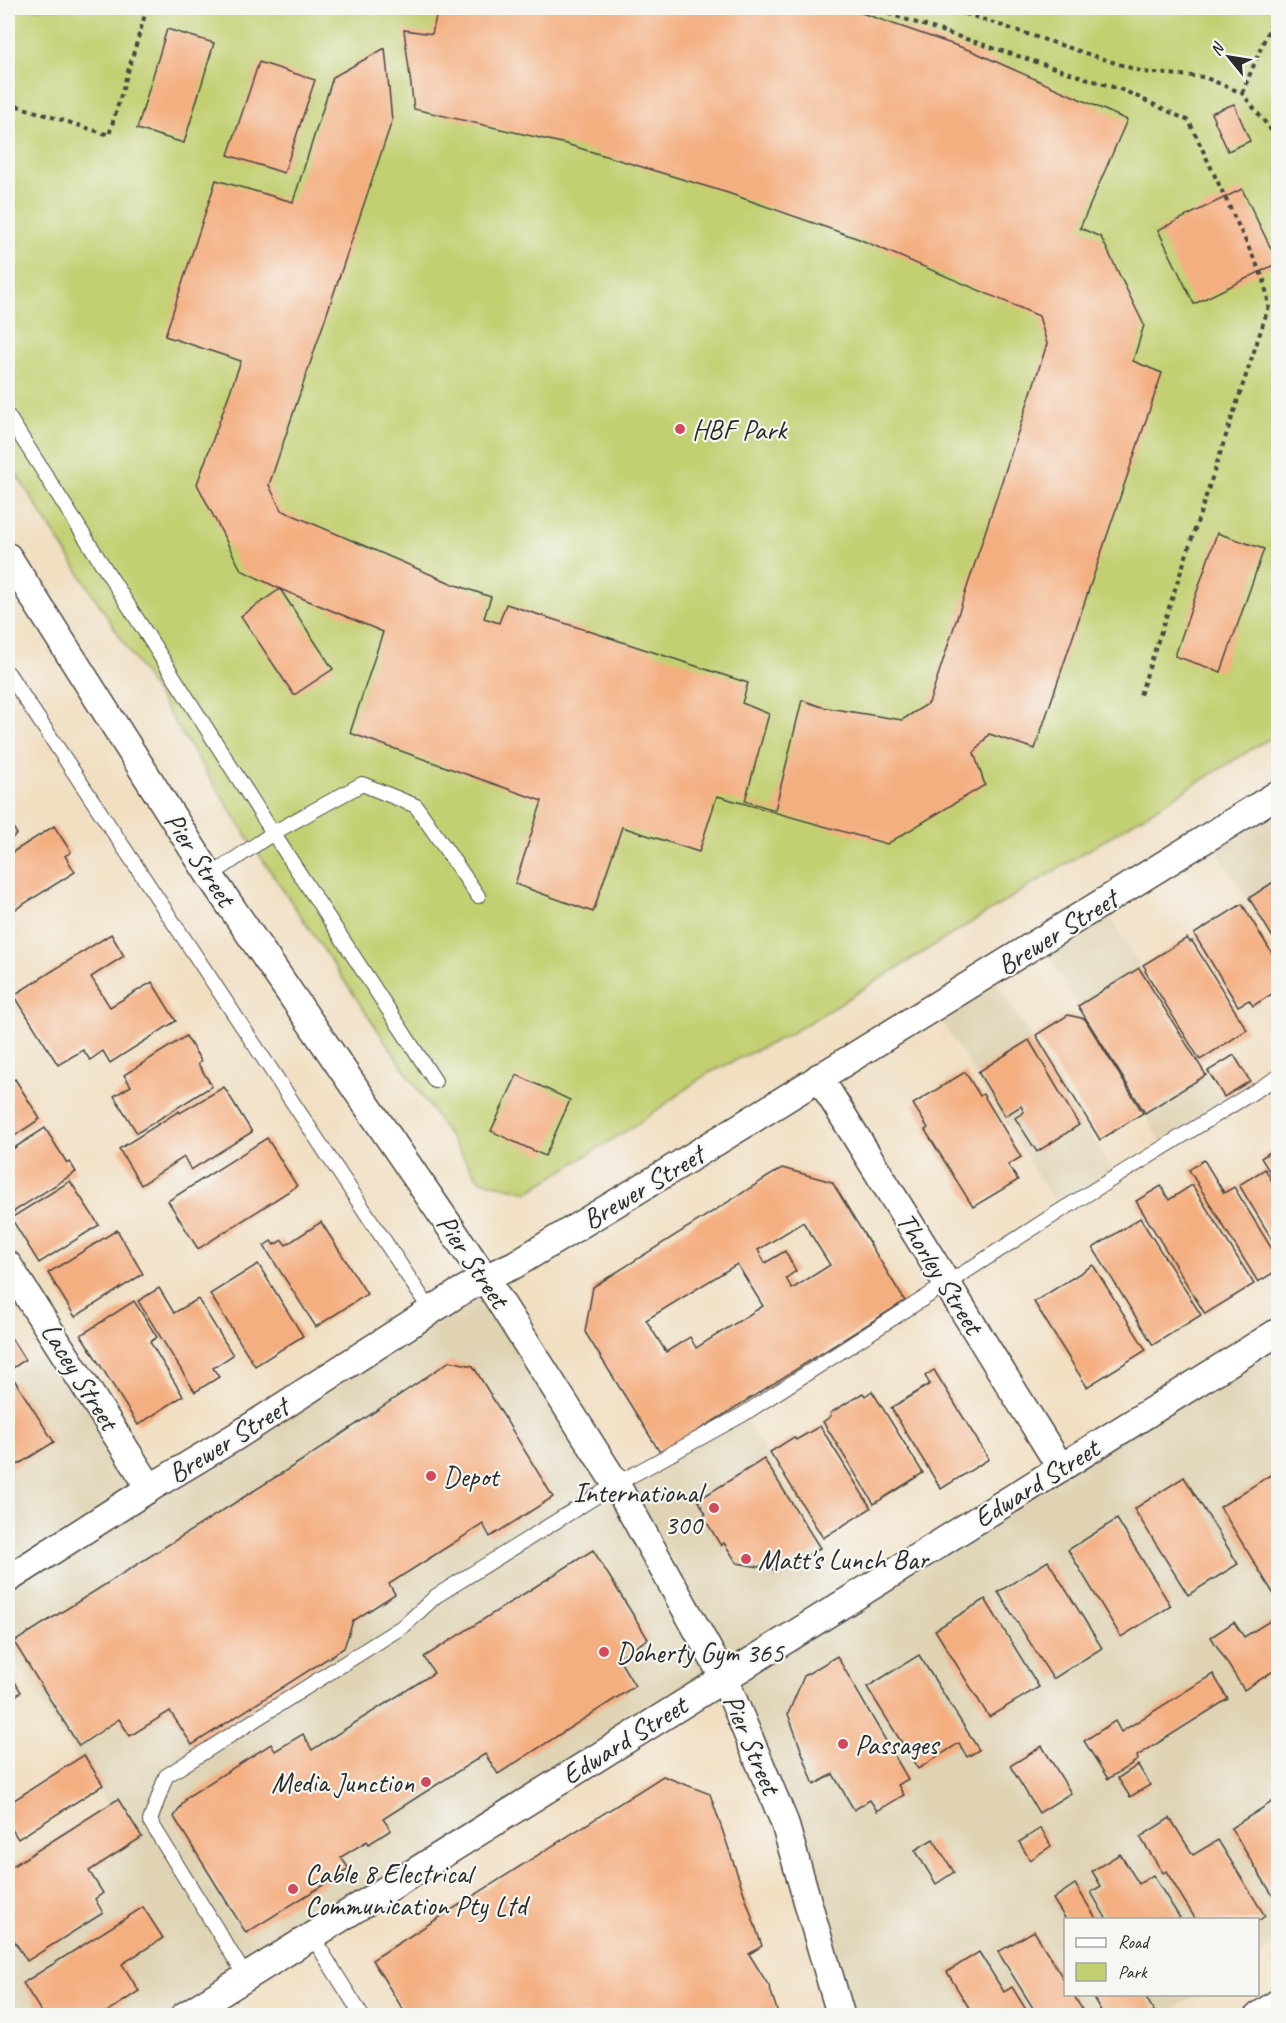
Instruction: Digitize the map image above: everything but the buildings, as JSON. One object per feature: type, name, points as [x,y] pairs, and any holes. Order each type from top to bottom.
[{"type":"street","name":"Pier Street","points":[[8,557],[210,876],[485,1278],[616,1484],[724,1678],[784,1821],[841,2016]]},
{"type":"street","name":"Brewer Street","points":[[8,1579],[431,1311],[664,1174],[1278,794]]},
{"type":"street","name":"Thorley Street","points":[[819,1077],[1061,1468]]},
{"type":"street","name":"Lacey Street","points":[[8,1265],[150,1488]]},
{"type":"street","name":"Edward Street","points":[[184,2016],[1278,1332]]},
{"type":"street","points":[[1259,2016],[1278,2003]]},
{"type":"lane","points":[[8,416],[273,833],[435,1081]]},
{"type":"lane","points":[[8,673],[431,1311]]},
{"type":"lane","points":[[210,876],[273,833],[362,784],[416,806],[478,896]]},
{"type":"lane","points":[[246,1977],[150,1821],[166,1776],[405,1625],[436,1596],[616,1484],[742,1415],[946,1283],[1278,1077]]},
{"type":"lane","points":[[312,1936],[362,2016]]},
{"type":"path","points":[[8,103],[109,135],[147,8]]},
{"type":"path","points":[[871,8],[1125,91],[1189,121],[1264,280],[1269,306],[1138,698]]},
{"type":"path","points":[[948,8],[1143,72],[1204,78],[1242,93],[1278,139]]},
{"type":"path","points":[[1242,93],[1274,18],[1274,8]]},
{"type":"shaded area","points":[[1264,803],[1278,827],[1278,948],[1209,838]]},
{"type":"shaded area","points":[[1102,904],[1227,1109],[1164,1147],[1040,942]]},
{"type":"shaded area","points":[[991,972],[1116,1177],[1060,1211],[933,1007]]},
{"type":"shaded area","points":[[485,1278],[616,1484],[742,1415],[854,1596],[1278,1332],[1278,1942],[1259,1954],[1259,1918],[1064,1918],[1064,1996],[1194,1996],[1163,2015],[841,2015],[724,1678],[184,2015],[8,2015],[8,1867],[107,1805],[8,1649],[8,1375],[59,1343],[151,1488]]},
{"type":"green space","points":[[8,8],[1278,8],[1278,733],[792,1033],[707,1074],[639,1123],[528,1192],[479,1180],[254,847],[8,461]]},
{"type":"place","name":"HBF Park","points":[[680,429]]},
{"type":"place","name":"Depot","points":[[431,1476]]},
{"type":"place","name":"International 300","points":[[714,1508]]},
{"type":"place","name":"Matt's Lunch Bar","points":[[746,1559]]},
{"type":"place","name":"Doherty Gym 365","points":[[604,1652]]},
{"type":"place","name":"Passages","points":[[843,1744]]},
{"type":"place","name":"Media Junction","points":[[426,1782]]},
{"type":"place","name":"Cable 8 Electrical Communication Pty Ltd","points":[[293,1889]]}]
